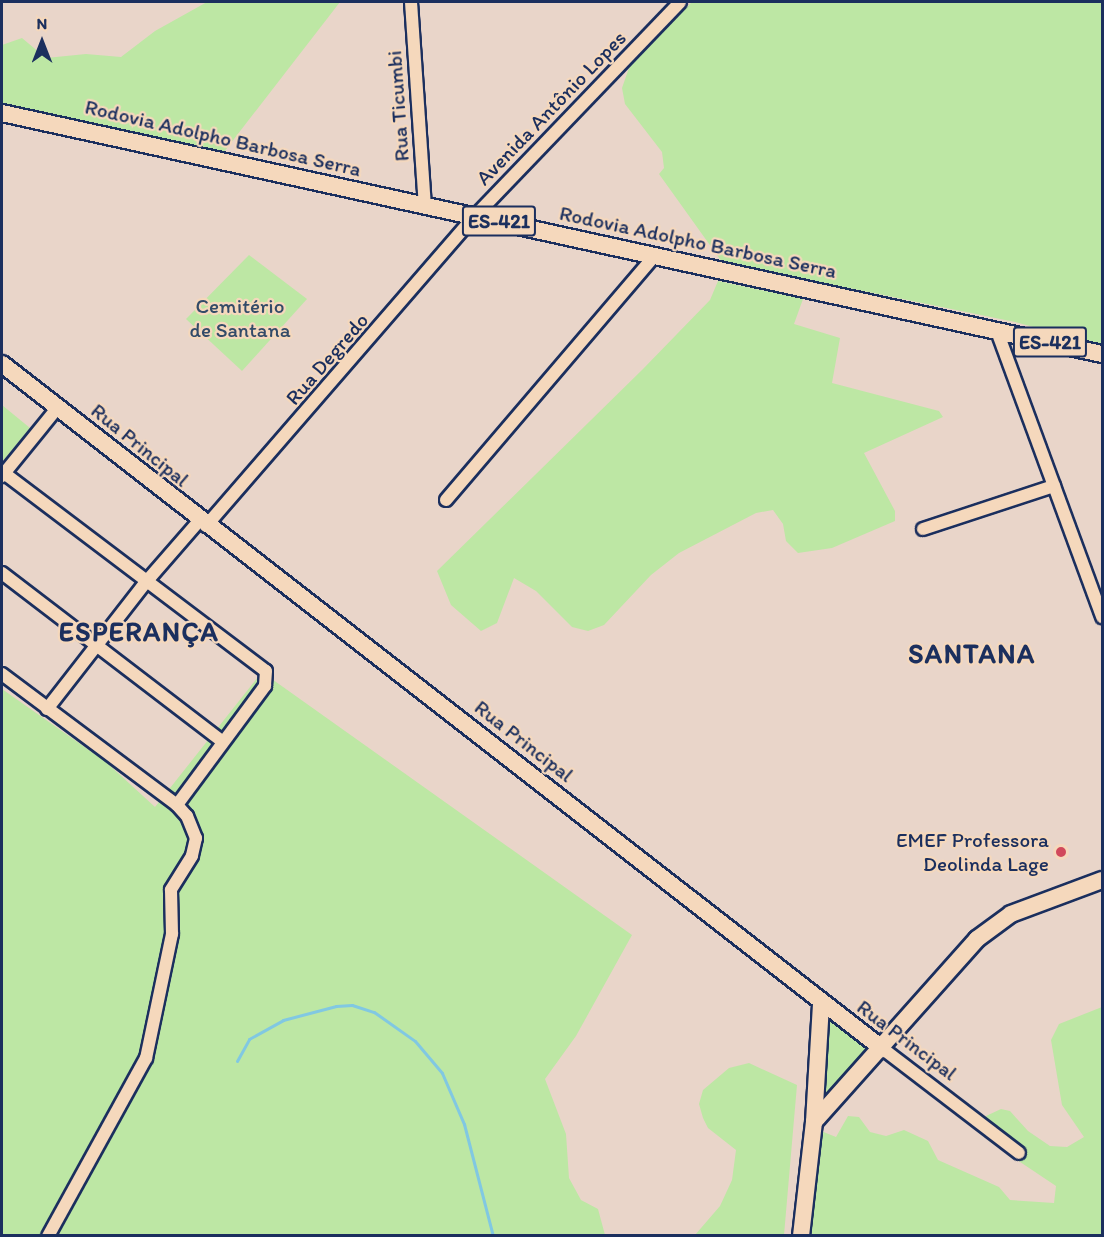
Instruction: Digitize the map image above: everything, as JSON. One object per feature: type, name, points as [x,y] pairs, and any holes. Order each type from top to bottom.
[{"type":"main road","name":"Rodovia Adolpho Barbosa Serra","points":[[2,113],[1102,354]]},
{"type":"main road","name":"Rua Principal","points":[[2,364],[203,524],[883,1049]]},
{"type":"main road","points":[[814,1122],[883,1049],[977,939],[996,923],[1024,908],[1102,880]]},
{"type":"main road","points":[[801,1236],[814,1122],[821,1003]]},
{"type":"street","name":"Rua Ticumbi","points":[[411,2],[425,207]]},
{"type":"street","name":"Avenida Antônio Lopes","points":[[475,216],[680,2]]},
{"type":"street","name":"Rua Degredo","points":[[47,709],[146,582],[203,524],[475,216]]},
{"type":"street","points":[[446,500],[655,255]]},
{"type":"street","points":[[997,331],[1102,617]]},
{"type":"street","points":[[58,407],[3,474],[268,674],[265,686],[222,741],[177,805]]},
{"type":"street","points":[[924,529],[1054,486]]},
{"type":"street","points":[[2,573],[222,741]]},
{"type":"street","points":[[2,674],[177,805],[194,829],[195,846],[171,890],[172,934],[152,1040],[116,1116],[48,1236]]},
{"type":"street","name":"Rua Principal","points":[[883,1049],[1019,1153]]},
{"type":"green space","points":[[207,2],[340,2],[224,152],[2,107],[2,45],[22,38],[46,58],[86,54],[121,57],[155,31]]},
{"type":"green space","points":[[692,2],[1102,2],[1102,346],[1015,322],[722,262],[659,174],[664,168],[662,152],[625,104],[622,88],[631,62]]},
{"type":"green space","name":"Cemitério de Santana","points":[[249,255],[307,299],[242,371],[186,319]]},
{"type":"green space","points":[[718,281],[803,299],[794,324],[840,338],[832,383],[939,411],[943,417],[864,453],[895,511],[895,521],[832,548],[798,553],[786,541],[783,524],[773,510],[756,513],[679,553],[651,575],[604,625],[588,631],[572,627],[536,591],[514,578],[497,623],[481,631],[451,605],[437,571],[710,300]]},
{"type":"green space","points":[[2,405],[30,428],[2,462]]},
{"type":"green space","points":[[262,672],[632,935],[576,1036],[545,1079],[566,1134],[569,1178],[581,1200],[598,1209],[605,1235],[2,1235],[2,689],[106,762],[155,807]]},
{"type":"green space","points":[[1102,1007],[1102,1235],[796,1236],[816,1129],[836,1137],[848,1116],[859,1117],[870,1132],[886,1136],[904,1130],[928,1141],[938,1160],[999,1187],[1010,1200],[1054,1203],[1056,1186],[989,1141],[983,1125],[986,1116],[1001,1109],[1010,1111],[1028,1131],[1050,1146],[1067,1147],[1084,1137],[1062,1105],[1051,1040],[1059,1024]]},
{"type":"green space","points":[[828,1017],[873,1052],[823,1103]]},
{"type":"green space","points":[[749,1063],[797,1085],[784,1235],[695,1235],[720,1206],[732,1180],[736,1150],[708,1128],[699,1104],[703,1090],[729,1068]]},
{"type":"waterway","points":[[237,1061],[249,1039],[283,1020],[336,1006],[352,1005],[374,1012],[415,1041],[442,1073],[464,1124],[493,1236]]},
{"type":"place","name":"EMEF Professora Deolinda Lage","points":[[1061,852]]},
{"type":"district","name":"ESPERANÇA","points":[[139,632]]},
{"type":"district","name":"SANTANA","points":[[972,654]]}]
